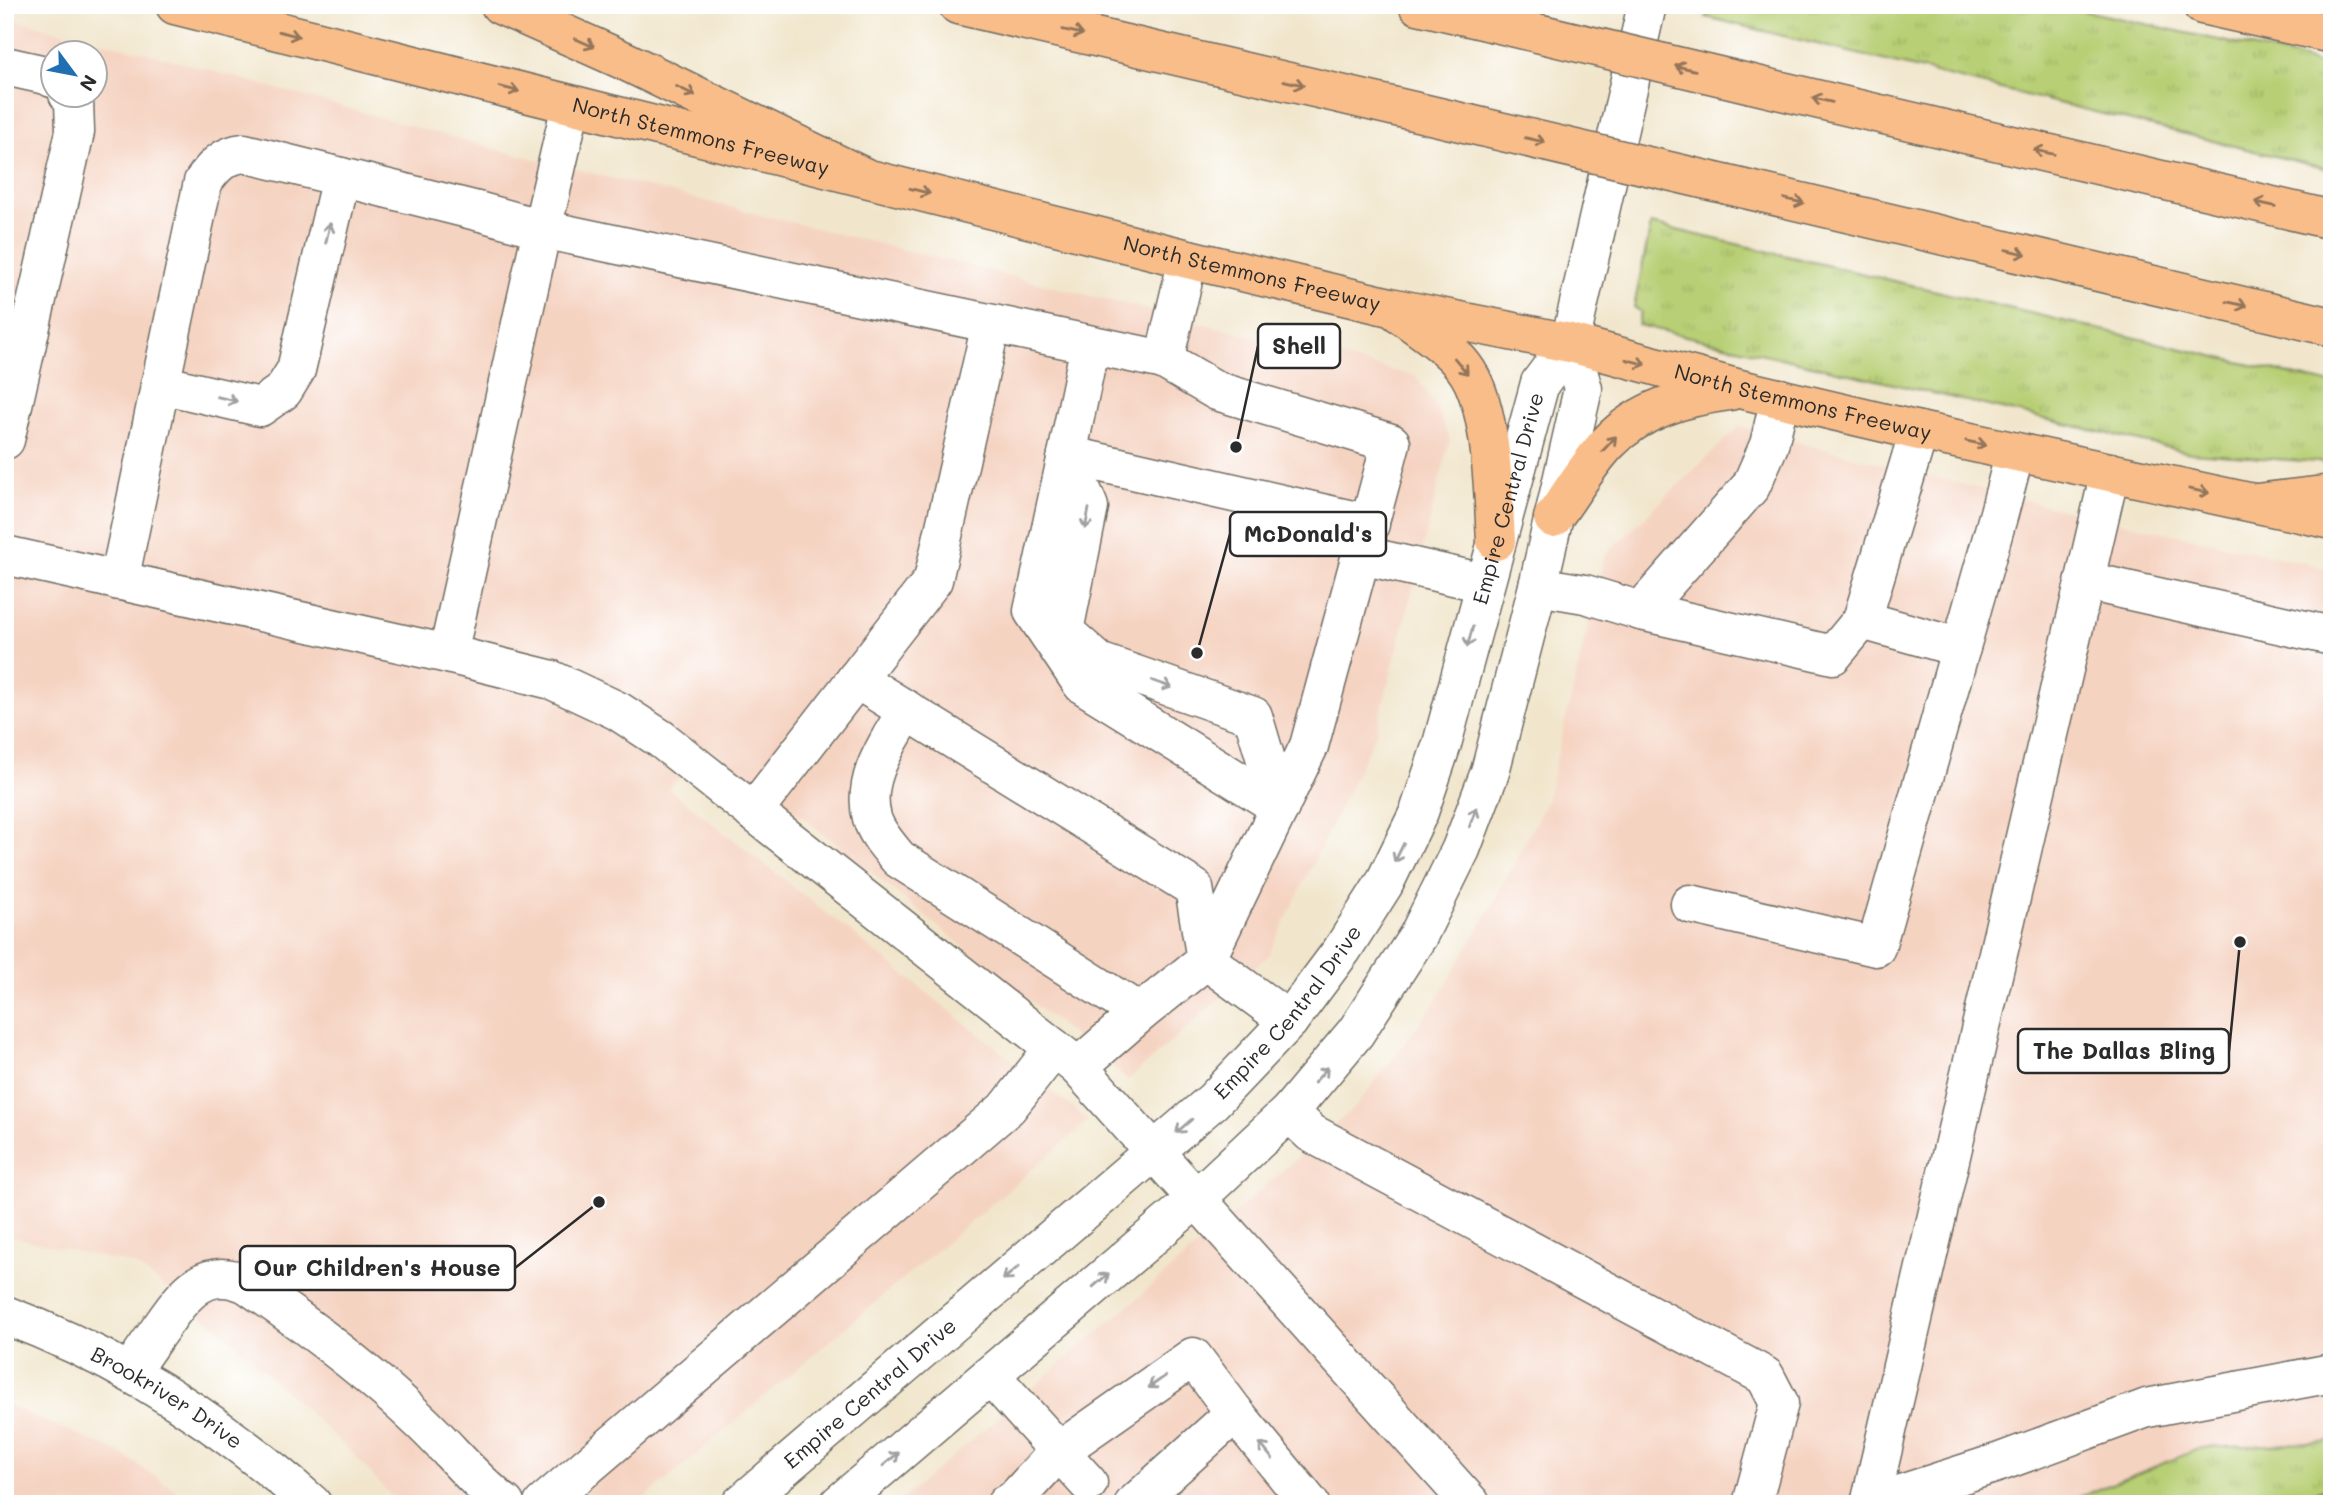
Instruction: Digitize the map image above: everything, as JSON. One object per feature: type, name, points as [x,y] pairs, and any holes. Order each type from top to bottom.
[{"type":"main road","name":"North Stemmons Freeway","points":[[175,5],[1188,260],[1390,307],[1570,343],[1762,394],[1919,431],[2332,520]]},
{"type":"main road","points":[[500,5],[625,61],[864,177]]},
{"type":"main road","points":[[958,5],[2332,327]]},
{"type":"main road","points":[[1418,5],[2332,220]]},
{"type":"main road","points":[[2202,5],[2278,14],[2332,34]]},
{"type":"main road","points":[[1390,307],[1437,341],[1464,367],[1477,388],[1486,429],[1496,541]]},
{"type":"main road","points":[[1553,518],[1607,443],[1650,411],[1696,396],[1762,394]]},
{"type":"main road","points":[[2256,503],[2332,494]]},
{"type":"street","name":"Empire Central Drive","points":[[741,1504],[1213,1101],[1289,1021],[1342,950],[1384,884],[1419,812],[1442,744],[1540,383],[1570,343],[1647,5]]},
{"type":"street","points":[[5,66],[38,73]]},
{"type":"street","points":[[448,654],[572,105]]},
{"type":"street","points":[[5,440],[75,132],[74,108]]},
{"type":"street","points":[[119,581],[203,182],[216,164],[233,154],[244,153],[542,229],[1164,360],[1217,391],[1391,443],[1309,746],[1206,960],[1140,1013],[1066,1058],[543,1504]]},
{"type":"street","points":[[160,384],[260,407],[283,391],[296,370],[341,177]]},
{"type":"street","points":[[1164,360],[1188,260]]},
{"type":"street","points":[[753,812],[933,580],[991,324]]},
{"type":"street","name":"Empire Central Drive","points":[[839,1504],[1196,1199],[1289,1112],[1356,1032],[1418,936],[1461,849],[1490,772],[1538,586],[1583,389],[1570,343]]},
{"type":"street","points":[[1090,345],[1033,611],[1082,684],[1280,807]]},
{"type":"street","points":[[1641,611],[1751,486],[1769,445],[1762,394]]},
{"type":"street","points":[[1538,586],[1586,594],[1641,611],[1833,654],[1862,620],[1919,431]]},
{"type":"street","points":[[1690,904],[1876,947],[2015,452]]},
{"type":"street","points":[[1067,455],[1366,539],[1485,583]]},
{"type":"street","points":[[1067,455],[1089,507],[1064,631],[1098,662],[1253,716],[1280,807]]},
{"type":"street","points":[[1870,1504],[2110,472]]},
{"type":"street","points":[[5,555],[448,654],[552,681],[618,711],[661,739],[1066,1058],[1155,1151],[1471,1504]]},
{"type":"street","points":[[2086,581],[2332,636]]},
{"type":"street","points":[[1862,620],[1961,648]]},
{"type":"street","points":[[856,679],[1194,888],[1206,960],[1289,1021]]},
{"type":"street","points":[[907,710],[876,763],[870,797],[872,818],[882,839],[899,859],[1140,1013]]},
{"type":"street","points":[[1289,1112],[1311,1133],[1765,1376],[1779,1403],[1752,1504]]},
{"type":"street","points":[[130,1372],[185,1293],[199,1283],[234,1278],[247,1284],[326,1339],[420,1420],[490,1493],[505,1504]]},
{"type":"street","name":"Brookriver Drive","points":[[5,1314],[56,1335],[130,1372],[219,1427],[272,1468],[312,1504]]},
{"type":"street","points":[[1006,1504],[1013,1501],[1059,1451],[1193,1357],[1310,1504]]},
{"type":"street","points":[[1870,1504],[2000,1462],[2147,1408],[2332,1373]]},
{"type":"street","points":[[990,1375],[1088,1483]]},
{"type":"street","points":[[1134,1504],[1236,1413]]},
{"type":"shaded area","points":[[5,17],[88,38],[38,38],[38,108],[108,108],[108,43],[498,150],[1416,376],[1438,411],[1450,440],[1376,733],[1268,956],[1128,1080],[804,818],[712,749],[668,788],[1088,1120],[638,1504],[398,1504],[355,1456],[218,1328],[135,1265],[5,1235]]},
{"type":"shaded area","points":[[1739,427],[2043,505],[2332,569],[2332,1442],[2201,1448],[2062,1504],[897,1504],[1184,1258],[1358,1104],[1435,1003],[1488,913],[1546,802],[1605,555]]},
{"type":"shaded area","points":[[5,1404],[118,1452],[197,1504],[5,1504]]},
{"type":"green space","points":[[1709,5],[2058,5],[2301,58],[2332,68],[2332,170],[1706,17]]},
{"type":"green space","points":[[1651,224],[2332,384],[2332,463],[2191,453],[1638,325],[1641,312],[1634,307]]},
{"type":"green space","points":[[2332,1442],[2332,1487],[2267,1504],[2062,1504],[2201,1448]]},
{"type":"green space","points":[[2332,1487],[2332,1504],[2267,1504]]},
{"type":"place","name":"Shell","points":[[1236,447]]},
{"type":"place","name":"McDonald's","points":[[1197,653]]},
{"type":"place","name":"The Dallas Bling","points":[[2240,942]]},
{"type":"place","name":"Our Children's House","points":[[599,1202]]}]
